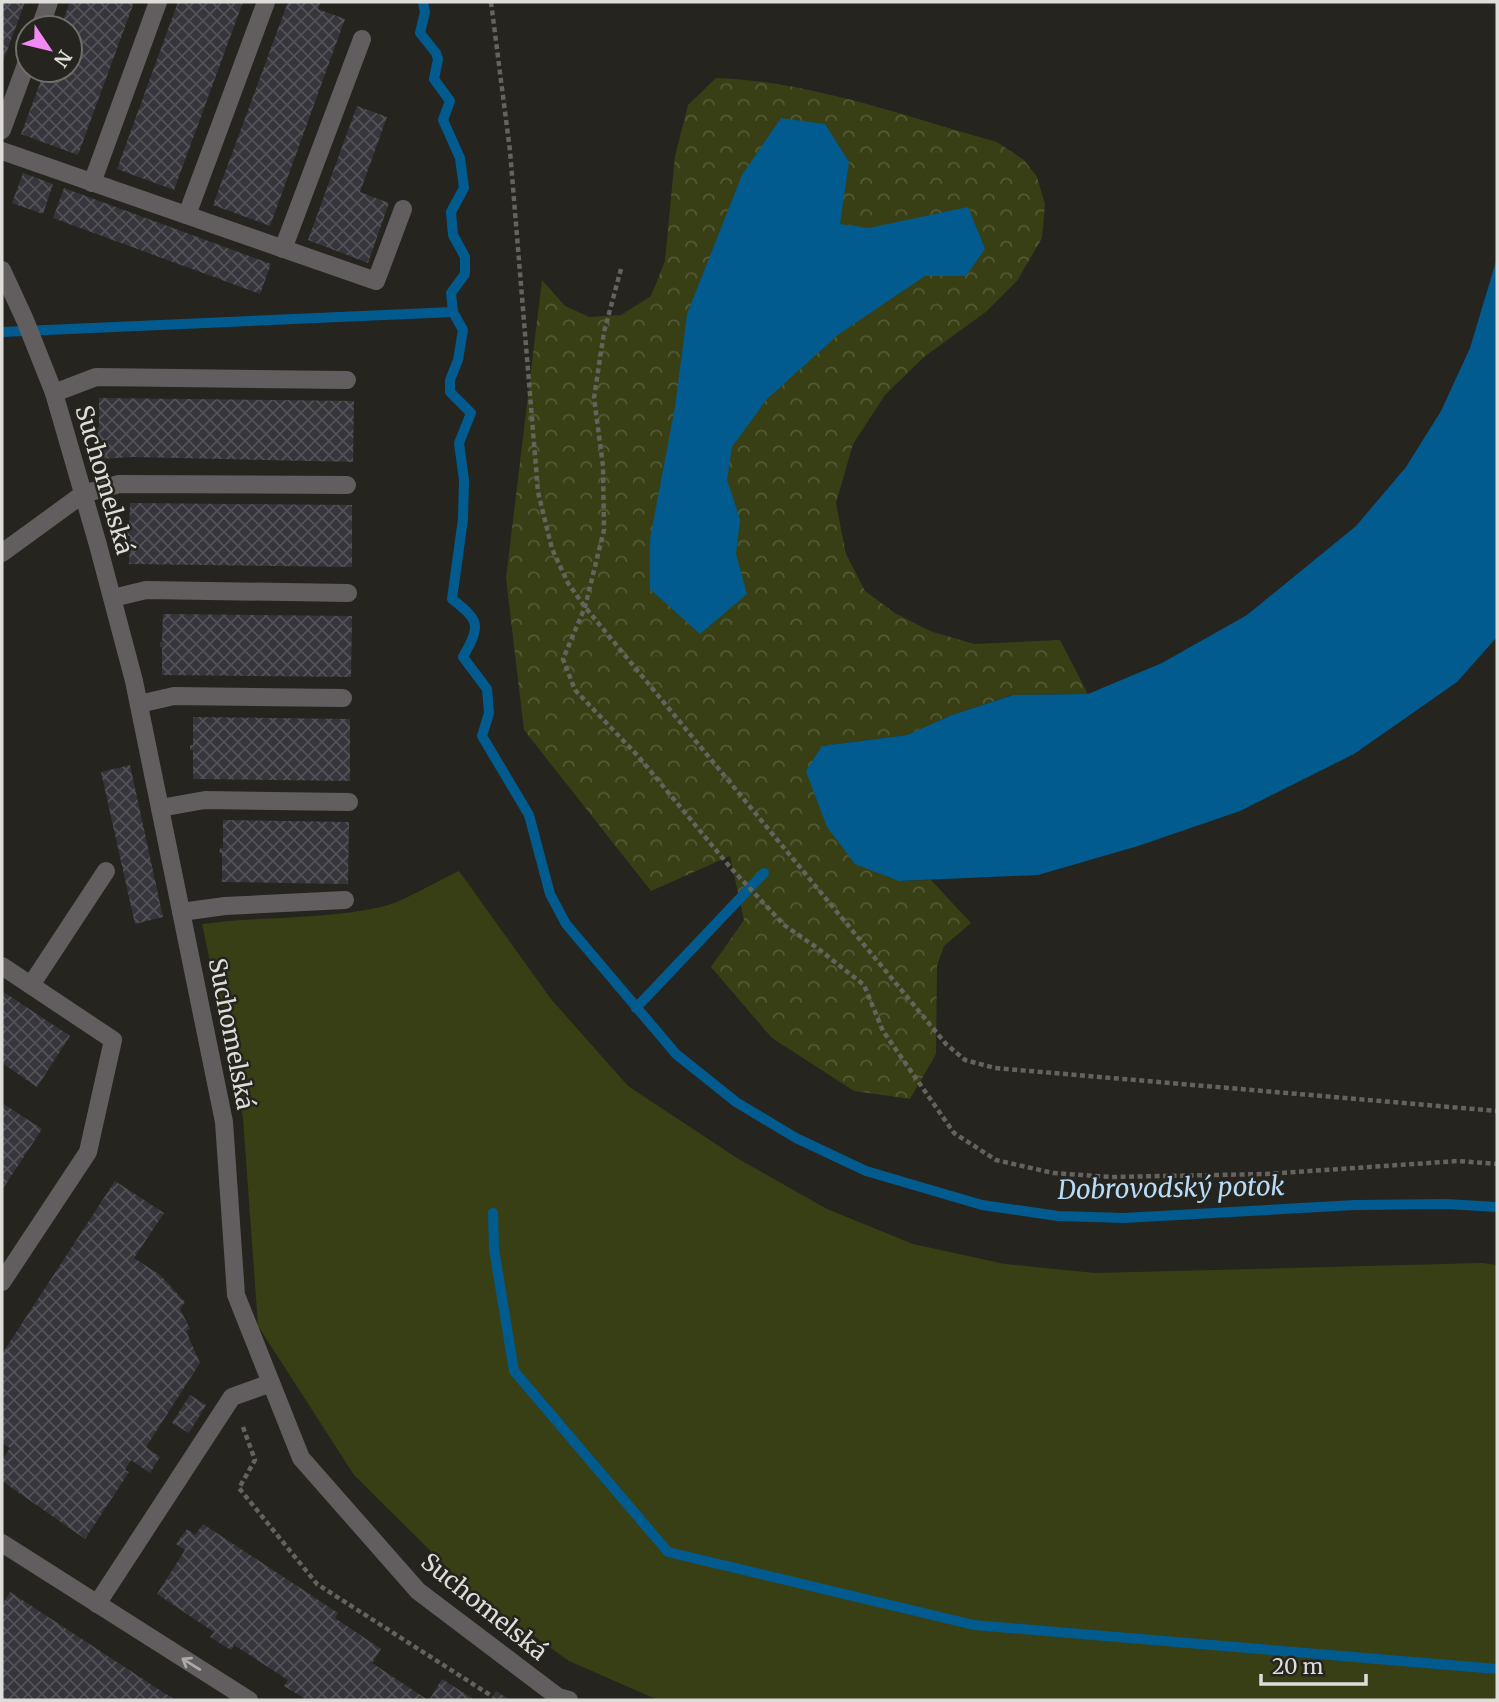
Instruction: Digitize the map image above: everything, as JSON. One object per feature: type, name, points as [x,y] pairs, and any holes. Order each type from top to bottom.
[{"type":"street","points":[[92,183],[158,2]]},
{"type":"street","points":[[187,215],[266,2]]},
{"type":"street","points":[[283,249],[362,39]]},
{"type":"street","points":[[2,130],[19,84]]},
{"type":"street","points":[[2,151],[376,281],[403,209]]},
{"type":"street","name":"Suchomelská","points":[[2,270],[54,393],[113,598],[139,704],[224,1122],[236,1295],[300,1458],[418,1591],[558,1696],[569,1700]]},
{"type":"street","points":[[54,393],[96,377],[347,380]]},
{"type":"street","points":[[2,552],[83,494],[119,484],[347,485]]},
{"type":"street","points":[[113,598],[146,590],[348,593]]},
{"type":"street","points":[[139,704],[174,696],[343,698]]},
{"type":"street","points":[[160,808],[205,800],[349,802]]},
{"type":"street","points":[[31,985],[106,871]]},
{"type":"street","points":[[181,912],[225,906],[345,900]]},
{"type":"street","points":[[2,966],[113,1040],[88,1152],[2,1282]]},
{"type":"street","points":[[97,1604],[232,1397],[271,1383]]},
{"type":"street","points":[[2,1543],[249,1700]]},
{"type":"path","points":[[491,2],[510,151],[538,492],[552,549],[568,583],[586,607],[946,1044],[965,1060],[995,1068],[1497,1111]]},
{"type":"path","points":[[621,269],[604,332],[594,398],[603,466],[604,530],[586,607],[563,659],[575,690],[638,756],[730,867],[784,925],[864,985],[883,1031],[954,1133],[996,1160],[1053,1173],[1111,1177],[1266,1174],[1458,1161],[1497,1164]]},
{"type":"path","points":[[232,1397],[255,1460],[239,1488],[317,1584],[490,1695]]},
{"type":"green space","points":[[716,78],[823,93],[997,142],[1024,160],[1037,177],[1045,204],[1042,238],[1017,281],[987,311],[924,357],[885,395],[853,444],[836,503],[846,554],[865,591],[895,613],[930,631],[974,644],[1060,640],[1088,694],[1012,695],[952,715],[907,735],[822,746],[899,881],[931,880],[971,923],[944,946],[937,966],[936,1054],[910,1099],[854,1091],[772,1038],[711,967],[744,920],[730,856],[651,891],[524,730],[506,578],[542,280],[565,306],[589,317],[621,315],[651,296],[665,261],[675,156],[688,105]]},
{"type":"green space","points":[[459,871],[551,999],[628,1086],[737,1158],[827,1209],[913,1244],[1005,1264],[1095,1273],[1482,1263],[1497,1265],[1497,1700],[658,1700],[569,1661],[473,1593],[354,1475],[258,1326],[243,1118],[202,924],[336,914],[381,907]]},
{"type":"water","points":[[781,118],[825,124],[849,162],[840,224],[869,228],[968,207],[985,249],[966,276],[925,276],[839,334],[767,399],[732,447],[727,480],[740,519],[736,554],[747,594],[700,634],[650,589],[650,539],[675,407],[687,314],[742,175]]},
{"type":"water","points":[[1497,258],[1497,637],[1457,682],[1354,754],[1240,811],[1138,846],[1038,875],[899,881],[855,864],[827,827],[806,771],[822,746],[907,735],[952,715],[1013,695],[1088,694],[1162,663],[1247,615],[1356,526],[1406,467],[1441,411],[1470,348]]},
{"type":"building","points":[[2,2],[25,2],[21,14],[14,14],[14,32],[2,64]]},
{"type":"building","points":[[70,2],[134,2],[78,155],[21,134],[40,84],[84,84],[84,14],[65,14]]},
{"type":"building","points":[[178,2],[243,2],[174,190],[117,169]]},
{"type":"building","points":[[288,2],[321,2],[318,9],[345,19],[270,226],[213,205]]},
{"type":"building","points":[[357,106],[387,117],[360,192],[389,203],[368,263],[308,240]]},
{"type":"building","points":[[23,173],[53,184],[43,214],[12,203]]},
{"type":"building","points":[[64,188],[271,264],[260,294],[53,218]]},
{"type":"building","points":[[99,398],[354,401],[353,462],[133,457],[98,459],[96,429],[99,427]]},
{"type":"building","points":[[130,503],[352,505],[352,567],[129,564],[130,536],[127,532]]},
{"type":"building","points":[[163,614],[352,616],[351,677],[162,675],[160,642]]},
{"type":"building","points":[[193,717],[350,719],[350,781],[193,779],[193,750],[190,750],[190,745],[193,745]]},
{"type":"building","points":[[130,765],[163,917],[135,924],[101,772]]},
{"type":"building","points":[[223,820],[349,822],[348,884],[222,882],[222,853],[219,853],[220,848],[223,848]]},
{"type":"building","points":[[2,991],[70,1036],[37,1087],[2,1063]]},
{"type":"building","points":[[2,1103],[42,1129],[2,1190]]},
{"type":"building","points":[[115,1181],[164,1213],[134,1258],[160,1275],[185,1302],[180,1309],[190,1329],[186,1331],[200,1363],[146,1447],[160,1457],[150,1473],[131,1460],[125,1470],[129,1472],[85,1539],[2,1481],[2,1460],[10,1448],[2,1443],[2,1354]]},
{"type":"building","points":[[190,1395],[206,1405],[189,1433],[172,1423]]},
{"type":"building","points":[[203,1524],[338,1613],[335,1618],[381,1649],[372,1663],[428,1700],[307,1700],[284,1686],[288,1680],[234,1645],[231,1650],[210,1637],[214,1632],[157,1594],[185,1550],[176,1544],[187,1529],[195,1535]]},
{"type":"building","points":[[10,1592],[175,1700],[2,1700],[2,1605]]},
{"type":"building","points":[[442,1679],[475,1700],[429,1700]]},
{"type":"building","points":[[496,1691],[510,1700],[490,1700]]},
{"type":"waterway","name":"Dobrovodský potok","points":[[423,2],[425,12],[420,33],[436,53],[438,59],[434,79],[450,101],[443,120],[460,158],[464,188],[451,212],[453,235],[465,257],[465,274],[451,293],[453,312],[463,330],[458,360],[450,380],[450,392],[471,413],[459,443],[464,480],[463,519],[452,599],[468,613],[475,624],[473,638],[463,657],[487,689],[489,713],[482,736],[529,815],[550,894],[566,924],[676,1054],[736,1102],[796,1138],[866,1171],[982,1205],[1058,1216],[1124,1218],[1355,1205],[1446,1204],[1497,1207]]},
{"type":"waterway","points":[[2,332],[453,312]]},
{"type":"waterway","points":[[636,1008],[764,873]]},
{"type":"waterway","points":[[493,1213],[494,1249],[514,1371],[668,1552],[974,1625],[1497,1669]]}]
